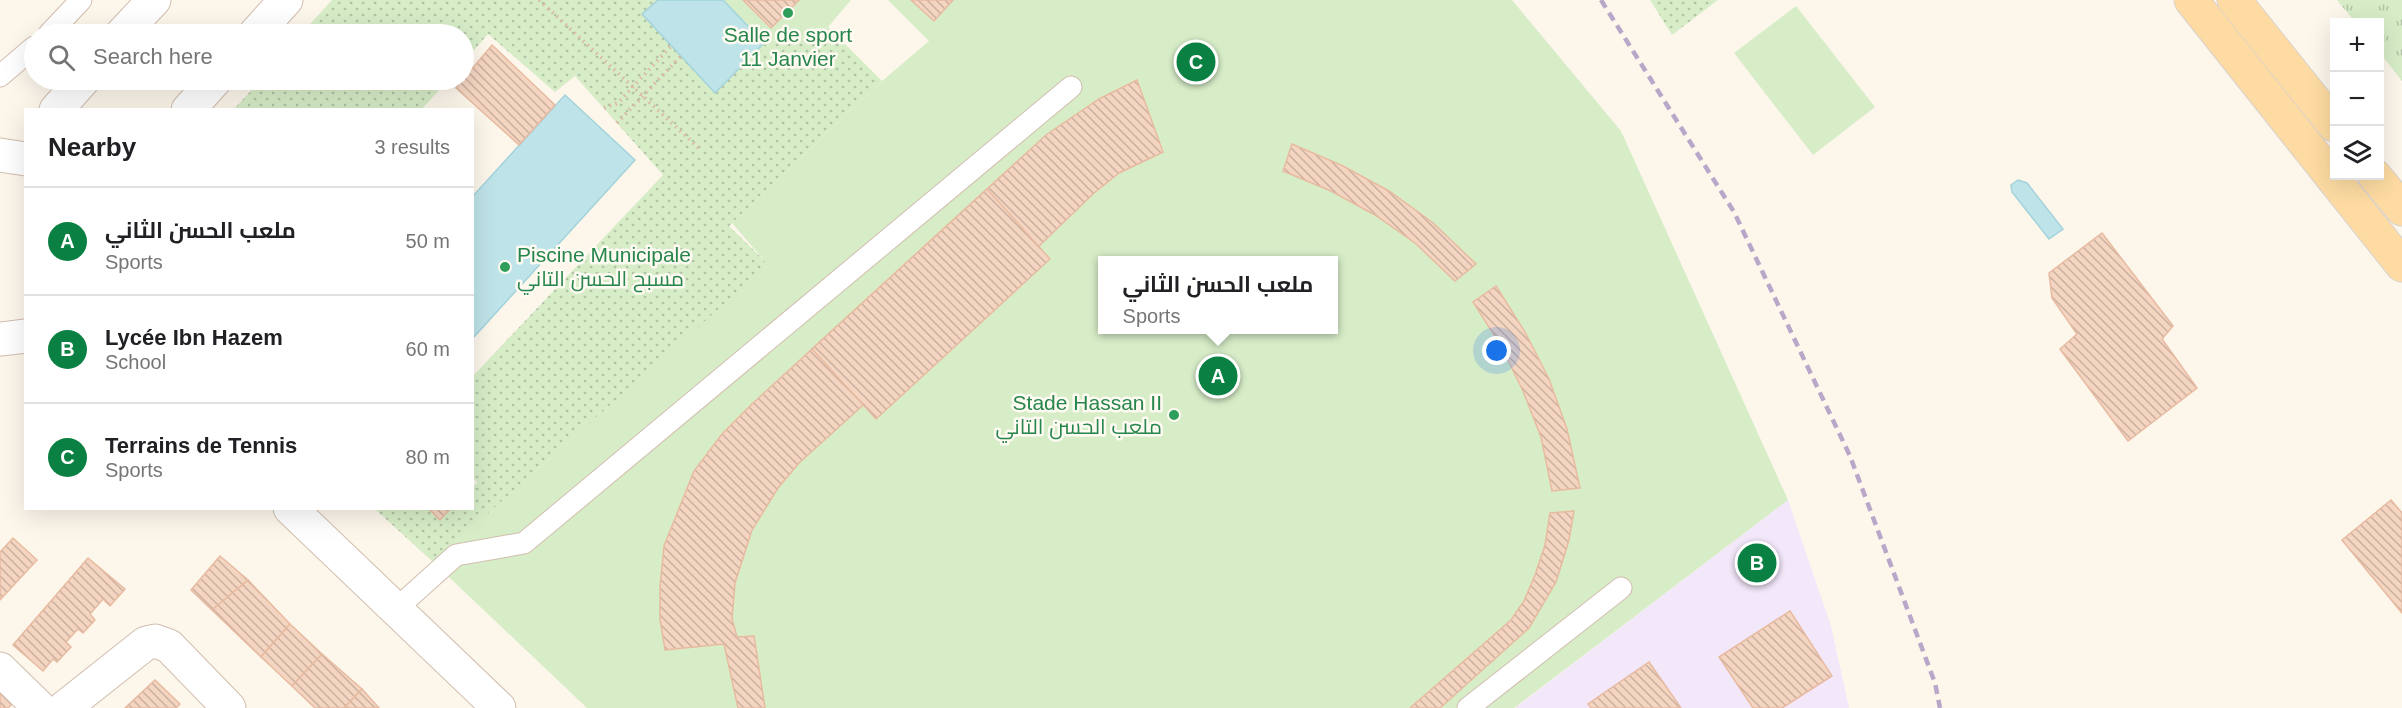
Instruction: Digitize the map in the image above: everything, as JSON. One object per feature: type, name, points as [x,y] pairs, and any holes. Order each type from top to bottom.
[{"type":"main road","points":[[2191,0],[2402,265]]},
{"type":"main road","points":[[2234,0],[2330,120]]},
{"type":"main road","points":[[2378,180],[2402,209]]},
{"type":"street","points":[[131,24],[154,0]]},
{"type":"street","points":[[264,24],[286,0]]},
{"type":"street","points":[[58,108],[74,90]]},
{"type":"street","points":[[190,108],[206,90]]},
{"type":"street","points":[[0,339],[24,336]]},
{"type":"street","points":[[292,510],[500,708]]},
{"type":"street","points":[[64,708],[146,643],[155,641],[168,646],[229,708]]},
{"type":"street","points":[[0,669],[40,708]]},
{"type":"lane","points":[[58,24],[81,0]]},
{"type":"lane","points":[[0,76],[24,56]]},
{"type":"lane","points":[[396,609],[456,555],[524,543],[1071,87]]},
{"type":"lane","points":[[1468,708],[1621,588]]},
{"type":"path","points":[[538,0],[644,95],[701,150]]},
{"type":"path","points":[[604,108],[618,103],[671,46]]},
{"type":"path","points":[[617,123],[681,57]]},
{"type":"shaded area","points":[[1788,500],[1831,626],[1849,708],[1515,708]]},
{"type":"green space","points":[[332,0],[658,0],[642,14],[715,93],[764,43],[828,27],[882,81],[729,226],[769,265],[433,562],[376,510],[429,510],[440,520],[450,510],[474,510],[474,486],[477,482],[474,479],[474,375],[663,175],[575,76],[555,92],[488,34],[474,50],[474,24],[310,24]]},
{"type":"green space","name":"Salle de sport 11 Janvier","points":[[723,0],[851,0],[828,27],[764,43]]},
{"type":"green space","name":"Stade Hassan II ملعب الحسن التاني","points":[[888,0],[1512,0],[1621,131],[1788,500],[1514,708],[587,708],[433,562],[768,265],[732,223],[882,81],[929,41]]},
{"type":"green space","points":[[1650,0],[1718,0],[1672,35]]},
{"type":"green space","points":[[2337,0],[2402,0],[2402,81],[2384,58],[2384,18],[2352,18]]},
{"type":"green space","points":[[1796,6],[1875,107],[1813,155],[1734,53]]},
{"type":"green space","points":[[252,90],[439,90],[423,108],[235,108]]},
{"type":"water","points":[[658,0],[723,0],[764,43],[715,93],[642,14]]},
{"type":"water","name":"Piscine Municipale مسبح الحسن التاني","points":[[565,95],[635,160],[474,337],[474,195]]},
{"type":"water","points":[[2018,180],[2027,183],[2063,229],[2049,239],[2012,192],[2011,185]]},
{"type":"building","points":[[743,0],[799,0],[771,28]]},
{"type":"building","points":[[911,0],[953,0],[934,21]]},
{"type":"building","points":[[492,45],[555,105],[519,145],[458,90],[474,90],[474,66]]},
{"type":"building","points":[[1137,80],[1163,152],[1119,173],[1094,193],[1037,248],[799,463],[778,488],[752,530],[735,583],[732,619],[737,637],[754,636],[765,708],[738,708],[724,644],[665,650],[660,619],[664,546],[694,471],[722,434],[752,404],[1046,135],[1099,99]]},
{"type":"building","points":[[1292,144],[1343,166],[1389,191],[1432,222],[1476,264],[1455,281],[1415,243],[1375,215],[1331,191],[1283,171]]},
{"type":"building","points":[[987,189],[1050,259],[876,419],[812,349]]},
{"type":"building","points":[[2102,233],[2173,326],[2162,339],[2197,388],[2128,441],[2060,349],[2077,334],[2052,298],[2049,273]]},
{"type":"building","points":[[1496,286],[1525,332],[1549,379],[1567,429],[1580,488],[1552,491],[1541,437],[1523,391],[1501,346],[1473,302]]},
{"type":"building","points":[[2391,500],[2402,513],[2402,613],[2342,540]]},
{"type":"building","points":[[430,510],[449,510],[440,520]]},
{"type":"building","points":[[1574,511],[1569,540],[1556,582],[1529,628],[1440,708],[1410,708],[1511,620],[1524,601],[1535,575],[1545,545],[1550,513]]},
{"type":"building","points":[[13,538],[37,560],[0,600],[0,552]]},
{"type":"building","points":[[220,556],[248,580],[212,610],[191,590]]},
{"type":"building","points":[[88,558],[125,589],[110,606],[103,599],[90,614],[95,620],[83,633],[78,629],[66,642],[71,647],[57,662],[53,659],[43,671],[13,645]]},
{"type":"building","points":[[248,580],[290,624],[261,657],[212,610]]},
{"type":"building","points":[[1790,611],[1832,676],[1782,708],[1753,708],[1719,657]]},
{"type":"building","points":[[290,624],[322,654],[292,686],[261,657]]},
{"type":"building","points":[[322,654],[362,689],[344,708],[315,708],[292,686]]},
{"type":"building","points":[[1649,662],[1681,708],[1591,708],[1588,704]]},
{"type":"building","points":[[155,680],[180,704],[176,708],[125,708]]},
{"type":"building","points":[[0,688],[15,701],[8,708],[0,708]]},
{"type":"building","points":[[362,689],[379,708],[344,708]]},
{"type":"railway","points":[[1601,0],[1734,212],[1850,456],[1935,683],[1940,708]]},
{"type":"place","name":"Salle de sport 11 Janvier","points":[[788,13]]},
{"type":"place","name":"Terrains de Tennis","points":[[1196,62]]},
{"type":"place","name":"Piscine Municipale مسبح الحسن التاني","points":[[505,267]]},
{"type":"place","name":"ملعب الحسن الثاني","points":[[1218,376]]},
{"type":"place","name":"Stade Hassan II ملعب الحسن التاني","points":[[1174,415]]},
{"type":"place","name":"Lycée Ibn Hazem","points":[[1757,563]]}]
